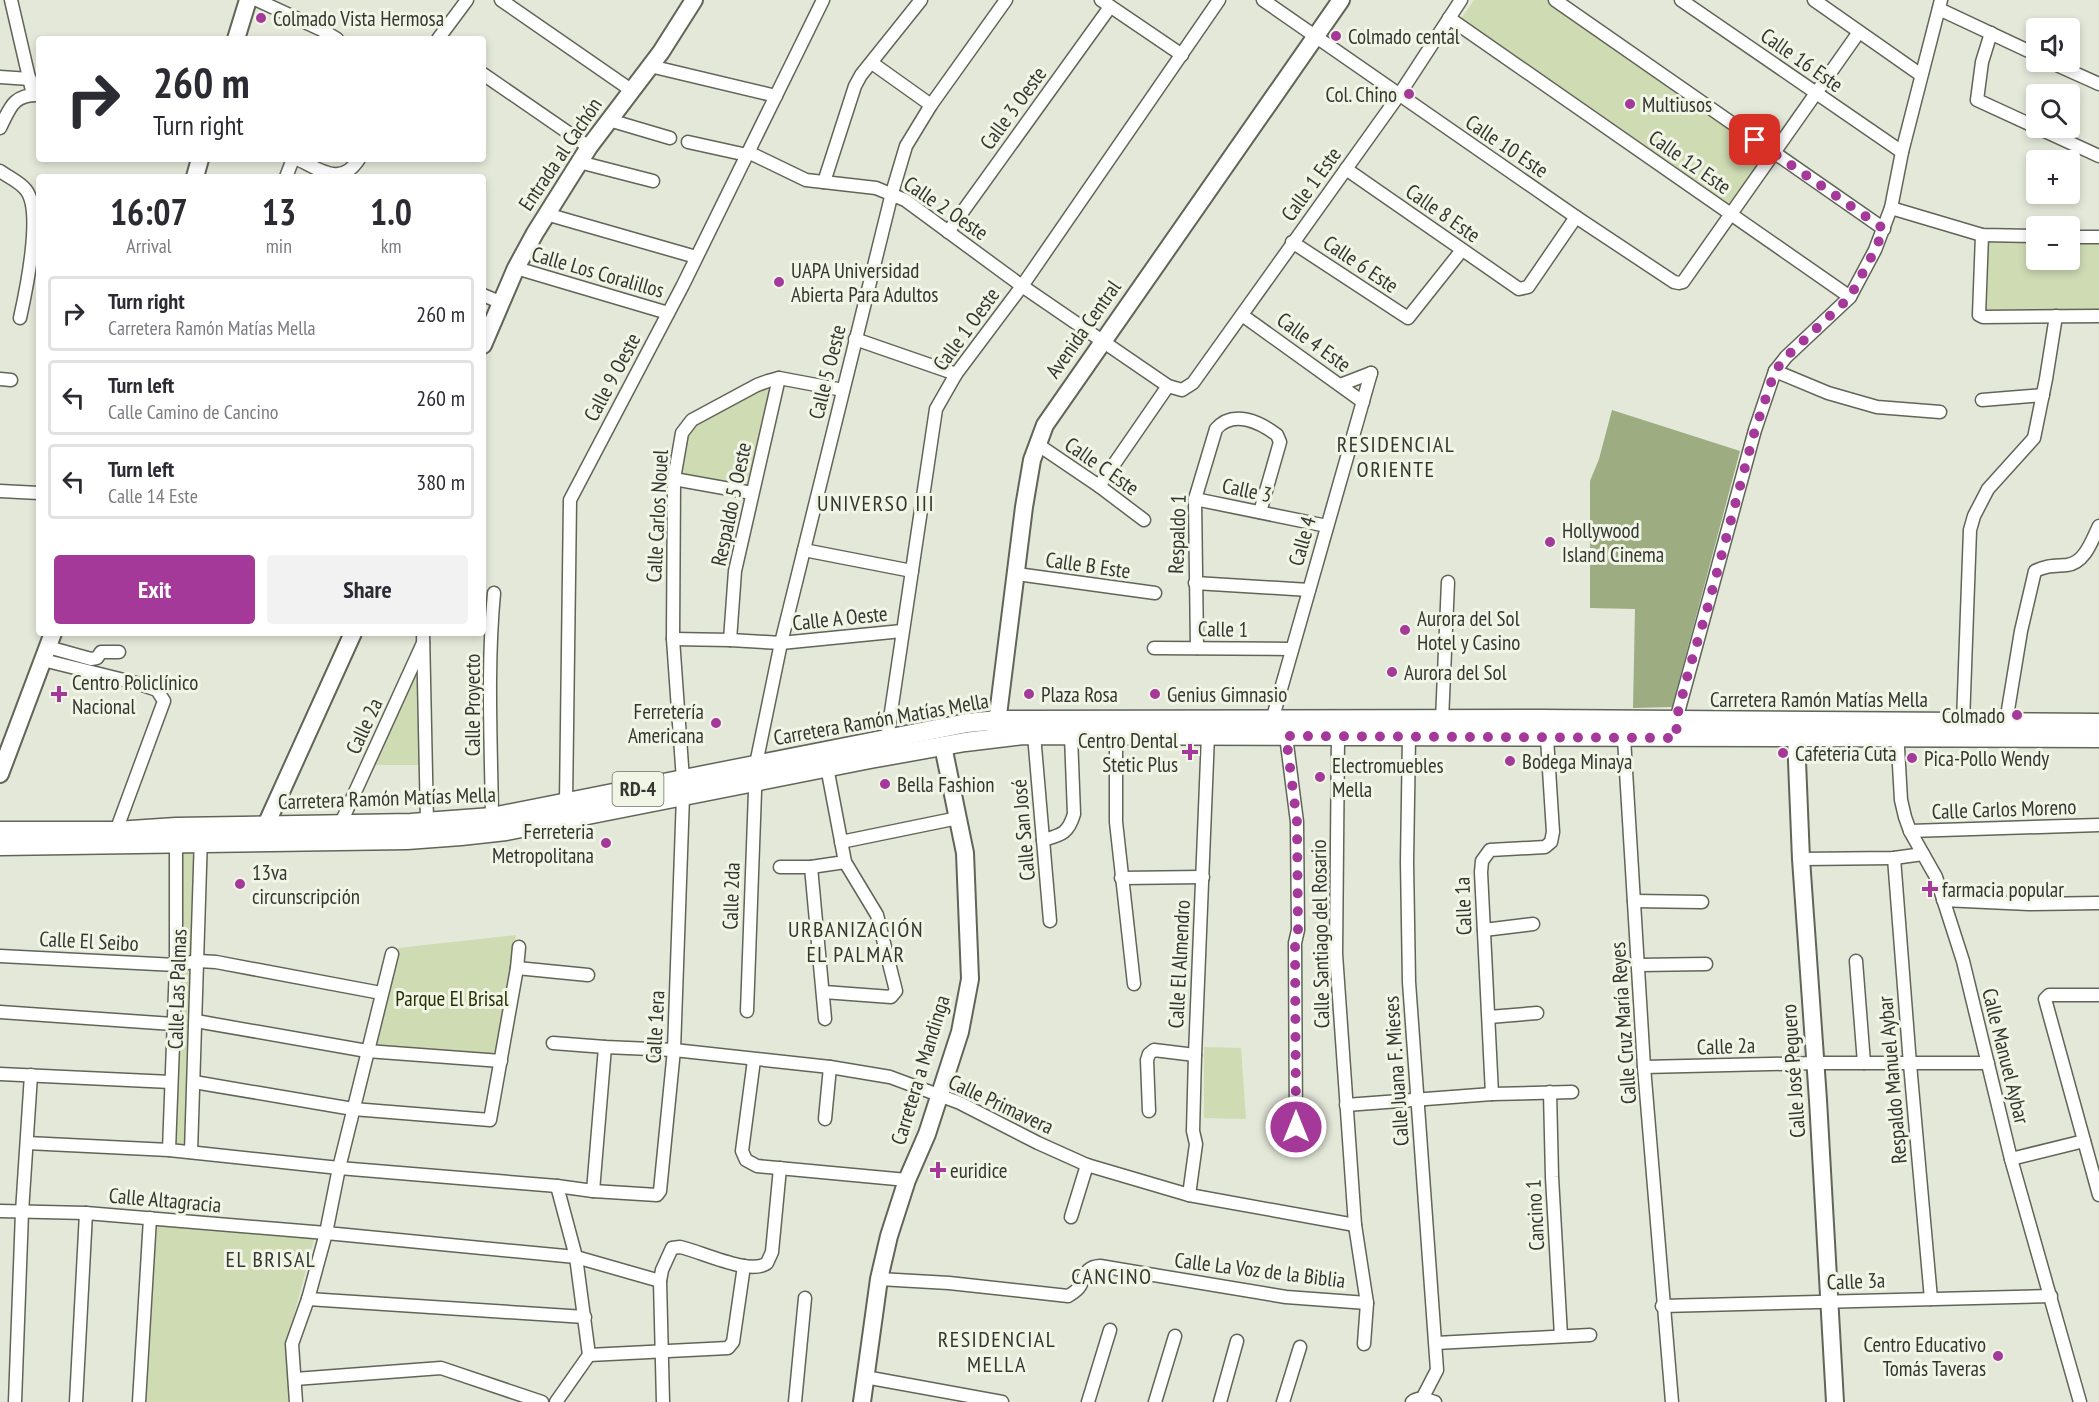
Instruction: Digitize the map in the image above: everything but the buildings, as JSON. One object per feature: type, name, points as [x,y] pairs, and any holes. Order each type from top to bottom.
[{"type":"main road","points":[[237,36],[248,0]]},
{"type":"main road","name":"Entrada al Cachón","points":[[486,338],[516,268],[546,214],[589,147],[650,66],[694,0]]},
{"type":"main road","name":"Avenida Central","points":[[997,729],[1024,507],[1037,444],[1054,410],[1341,0]]},
{"type":"main road","points":[[265,834],[352,636]]},
{"type":"main road","points":[[0,774],[48,647]]},
{"type":"main road","name":"Carretera Ramón Matías Mella","points":[[755,773],[827,767],[943,746],[997,729],[1270,727],[1442,720],[1676,729],[1796,737],[1897,730],[1963,722],[2099,723]]},
{"type":"main road","name":"Carretera Ramón Matías Mella","points":[[0,846],[176,835],[265,834],[407,840],[506,831],[755,773],[887,739],[967,723],[1034,735],[1071,736],[1208,735],[1270,727],[1286,736],[1624,738],[1676,729],[1897,730],[2099,738]]},
{"type":"main road","name":"Calle José Peguero","points":[[1796,737],[1801,859],[1816,1063],[1835,1402]]},
{"type":"main road","name":"Carretera a Mandinga","points":[[862,1402],[879,1279],[889,1236],[906,1180],[927,1134],[960,1032],[970,979],[965,853],[943,746]]},
{"type":"main road","name":"Carretera Ramón Matías Mella","points":[[265,834],[340,825],[492,817],[566,803],[683,788]]},
{"type":"main road","name":"Carretera Ramón Matías Mella","points":[[0,831],[116,831],[176,835]]},
{"type":"street","points":[[0,128],[13,103],[21,97],[36,95],[30,80],[10,0]]},
{"type":"street","points":[[257,0],[332,36]]},
{"type":"street","points":[[440,36],[467,0]]},
{"type":"street","points":[[501,0],[631,90]]},
{"type":"street","name":"Calle 9 Oeste","points":[[566,803],[570,500],[668,313],[823,0]]},
{"type":"street","points":[[824,182],[855,86],[861,75],[921,0]]},
{"type":"street","name":"Calle 5 Oeste","points":[[755,773],[781,643],[855,339],[906,146],[931,105],[1006,0]]},
{"type":"street","name":"Calle 1 Oeste","points":[[887,739],[934,419],[942,397],[956,374],[1022,286],[1219,0]]},
{"type":"street","name":"Calle 10 Este","points":[[1263,0],[1315,38],[1674,282],[1679,284],[1683,282],[1730,214]]},
{"type":"street","name":"Calle 1 Este","points":[[1168,386],[1182,390],[1188,387],[1399,95],[1461,0]]},
{"type":"street","points":[[1555,0],[1884,229]]},
{"type":"street","name":"Calle 16 Este","points":[[1681,0],[1902,152]]},
{"type":"street","points":[[1814,0],[1921,75]]},
{"type":"street","points":[[1105,3],[1182,55]]},
{"type":"street","name":"Calle 3 Oeste","points":[[948,232],[1105,3]]},
{"type":"street","points":[[1676,729],[1755,430],[1775,371],[1786,357],[1850,297],[1875,250],[1891,208],[1902,152],[1940,4],[2026,50]]},
{"type":"street","name":"Calle 12 Este","points":[[1449,18],[1850,297]]},
{"type":"street","points":[[1730,214],[1859,32]]},
{"type":"street","points":[[1991,33],[1982,62],[1977,100],[2099,156]]},
{"type":"street","points":[[872,63],[931,105]]},
{"type":"street","points":[[650,66],[776,96]]},
{"type":"street","points":[[2072,72],[2099,84]]},
{"type":"street","points":[[486,76],[589,147]]},
{"type":"street","points":[[0,77],[30,80]]},
{"type":"street","points":[[609,120],[670,138]]},
{"type":"street","name":"Calle 2 Oeste","points":[[688,142],[748,153],[806,180],[876,188],[892,193],[1168,386]]},
{"type":"street","points":[[302,162],[331,174]]},
{"type":"street","points":[[344,174],[357,162]]},
{"type":"street","points":[[579,162],[653,181]]},
{"type":"street","name":"Calle 8 Este","points":[[1346,169],[1519,289],[1528,287],[1576,217]]},
{"type":"street","points":[[0,171],[26,189],[34,209],[28,279],[20,318]]},
{"type":"street","points":[[1891,208],[1982,235],[2026,236]]},
{"type":"street","points":[[546,214],[696,257]]},
{"type":"street","points":[[1982,235],[1979,315],[1983,317],[2099,316]]},
{"type":"street","points":[[2080,237],[2099,237]]},
{"type":"street","name":"Calle 6 Este","points":[[1292,242],[1408,318],[1462,250]]},
{"type":"street","name":"Calle Los Coralillos","points":[[516,268],[668,313]]},
{"type":"street","points":[[486,296],[502,303]]},
{"type":"street","name":"Calle 4 Este","points":[[1242,315],[1363,402]]},
{"type":"street","points":[[1963,722],[1970,530],[1974,516],[1988,489],[2034,438],[2056,316]]},
{"type":"street","points":[[855,339],[956,374]]},
{"type":"street","points":[[1775,371],[1828,393],[1877,407],[1940,412]]},
{"type":"street","name":"Calle 4","points":[[1270,727],[1371,373],[1340,385]]},
{"type":"street","points":[[779,378],[843,390]]},
{"type":"street","name":"Calle Carlos Nouel","points":[[683,788],[673,639],[674,479],[680,441],[686,426],[692,420],[757,385],[779,378]]},
{"type":"street","name":"Respaldo 5 Oeste","points":[[730,639],[735,571],[779,378]]},
{"type":"street","points":[[1099,486],[1168,386]]},
{"type":"street","points":[[1982,400],[2043,395]]},
{"type":"street","name":"Respaldo 1","points":[[1197,648],[1195,499],[1216,429],[1221,423],[1237,418],[1253,421],[1278,435],[1280,442],[1260,512]]},
{"type":"street","name":"Calle C Este","points":[[1037,444],[1144,520]]},
{"type":"street","points":[[674,479],[752,492]]},
{"type":"street","points":[[0,491],[36,493]]},
{"type":"street","name":"Calle 3","points":[[1195,499],[1327,526]]},
{"type":"street","points":[[2006,722],[2021,632],[2035,571],[2044,567],[2068,565],[2079,561],[2099,526]]},
{"type":"street","points":[[804,550],[912,571]]},
{"type":"street","name":"Calle B Este","points":[[1017,574],[1155,594]]},
{"type":"street","points":[[1442,720],[1448,582]]},
{"type":"street","points":[[1195,583],[1309,590]]},
{"type":"street","name":"Calle Proyecto","points":[[492,817],[490,684],[494,593]]},
{"type":"street","name":"Calle A Oeste","points":[[673,639],[730,639],[781,643],[902,631]]},
{"type":"street","points":[[423,638],[427,822]]},
{"type":"street","name":"Calle 2a","points":[[340,825],[423,638]]},
{"type":"street","points":[[48,647],[91,659],[97,658],[101,652],[119,652]]},
{"type":"street","points":[[48,647],[157,690],[164,701],[116,831]]},
{"type":"street","name":"Calle 1","points":[[1154,648],[1292,649]]},
{"type":"street","name":"Calle Manuel Aybar","points":[[1897,730],[1901,800],[1910,831],[1936,877],[1962,961],[2011,1159],[2080,1402]]},
{"type":"street","name":"Calle San José","points":[[1034,735],[1050,921]]},
{"type":"street","name":"Calle El Almendro","points":[[1190,1195],[1196,1144],[1193,1131],[1195,1055],[1208,735]]},
{"type":"street","points":[[1043,840],[1061,835],[1071,826],[1074,814],[1071,736]]},
{"type":"street","points":[[1116,736],[1116,822],[1134,984]]},
{"type":"street","points":[[1286,736],[1297,822],[1296,1127]]},
{"type":"street","name":"Calle Santiago del Rosario","points":[[1338,736],[1336,954],[1355,1225],[1366,1303],[1364,1344]]},
{"type":"street","name":"Calle Juana F. Mieses","points":[[1409,736],[1407,862],[1409,982],[1437,1370],[1417,1400]]},
{"type":"street","name":"Calle 1a","points":[[1491,1094],[1482,861],[1490,850],[1545,846],[1551,842],[1553,832],[1547,738]]},
{"type":"street","name":"Calle Cruz María Reyes","points":[[1624,738],[1644,1067],[1662,1306],[1672,1402]]},
{"type":"street","points":[[824,992],[891,997],[896,992],[877,915],[845,862],[827,767]]},
{"type":"street","name":"Calle 2da","points":[[747,1011],[755,773]]},
{"type":"street","name":"Calle 1era","points":[[593,1191],[657,1195],[660,1191],[674,1050],[683,788]]},
{"type":"street","points":[[841,842],[958,818]]},
{"type":"street","name":"Calle Carlos Moreno","points":[[1910,831],[2099,825]]},
{"type":"street","name":"Calle Las Palmas","points":[[169,1150],[176,965],[176,835]]},
{"type":"street","name":"Calle Las Palmas","points":[[191,1152],[201,835]]},
{"type":"street","points":[[1801,859],[1894,858],[1923,854]]},
{"type":"street","name":"Respaldo Manuel Aybar","points":[[1894,858],[1931,1299]]},
{"type":"street","points":[[780,867],[811,867],[845,862]]},
{"type":"street","points":[[811,867],[825,1019]]},
{"type":"street","points":[[1121,878],[1203,877]]},
{"type":"street","points":[[1943,900],[2030,904],[2099,903]]},
{"type":"street","points":[[1634,901],[1702,903]]},
{"type":"street","points":[[1484,930],[1533,924]]},
{"type":"street","points":[[194,1082],[354,1108],[490,1120],[518,968],[519,947]]},
{"type":"street","points":[[296,1402],[292,1344],[308,1299],[326,1233],[339,1168],[392,954]]},
{"type":"street","name":"Calle El Seibo","points":[[0,956],[176,965],[198,961],[216,962],[381,993]]},
{"type":"street","points":[[1856,961],[1864,1063]]},
{"type":"street","points":[[1639,965],[1706,964]]},
{"type":"street","points":[[518,968],[588,975]]},
{"type":"street","points":[[2099,995],[2049,995],[2046,999],[2099,1195]]},
{"type":"street","points":[[0,1012],[173,1023]]},
{"type":"street","points":[[1489,1017],[1537,1013]]},
{"type":"street","points":[[196,1021],[367,1051],[501,1061]]},
{"type":"street","name":"Calle Primavera","points":[[553,1042],[674,1050],[830,1067],[890,1077],[960,1103],[1087,1165],[1190,1195],[1355,1225]]},
{"type":"street","points":[[27,1143],[169,1150],[593,1191],[605,1047]]},
{"type":"street","points":[[1149,1111],[1147,1060],[1149,1054],[1154,1050],[1195,1055]]},
{"type":"street","points":[[754,1060],[743,1155],[751,1164],[906,1180]]},
{"type":"street","name":"Calle 2a","points":[[1644,1067],[1816,1063],[1988,1063]]},
{"type":"street","points":[[825,1119],[830,1067]]},
{"type":"street","points":[[0,1074],[171,1082]]},
{"type":"street","points":[[15,1402],[22,1212],[31,1075]]},
{"type":"street","name":"Cancino 1","points":[[1550,1092],[1552,1177],[1561,1336]]},
{"type":"street","points":[[1346,1106],[1491,1094],[1572,1092]]},
{"type":"street","points":[[2011,1159],[2084,1141]]},
{"type":"street","points":[[1071,1217],[1087,1165]]},
{"type":"street","points":[[663,1402],[660,1281],[669,1252],[675,1247],[684,1248],[744,1266],[763,1266],[771,1258],[780,1168]]},
{"type":"street","points":[[556,1402],[589,1355],[576,1257],[557,1186]]},
{"type":"street","name":"Calle Altagracia","points":[[0,1211],[86,1213],[150,1218],[576,1257],[660,1281]]},
{"type":"street","points":[[76,1402],[86,1213]]},
{"type":"street","points":[[140,1402],[150,1218]]},
{"type":"street","points":[[589,1355],[728,1348],[733,1342],[744,1266]]},
{"type":"street","name":"Calle La Voz de la Biblia","points":[[879,1279],[949,1283],[1068,1296],[1080,1287],[1086,1271],[1091,1266],[1100,1266],[1286,1297],[1366,1303]]},
{"type":"street","name":"Calle 3a","points":[[1662,1306],[2050,1296]]},
{"type":"street","points":[[795,1402],[805,1298]]},
{"type":"street","points":[[308,1299],[585,1317]]},
{"type":"street","points":[[1088,1402],[1110,1330]]},
{"type":"street","points":[[1436,1343],[1590,1335]]},
{"type":"street","points":[[1155,1402],[1175,1336]]},
{"type":"street","points":[[1220,1402],[1237,1341]]},
{"type":"street","points":[[1283,1402],[1300,1347]]},
{"type":"street","points":[[295,1379],[441,1368],[542,1402]]},
{"type":"street","points":[[865,1377],[1002,1402]]},
{"type":"street","points":[[1417,1400],[1436,1402]]},
{"type":"green space","points":[[1474,0],[1550,0],[1769,154],[1730,208],[1459,22]]},
{"type":"green space","points":[[1986,241],[2026,242],[2026,270],[2080,270],[2080,243],[2099,244],[2099,312],[1985,314]]},
{"type":"green space","points":[[775,384],[750,486],[678,473],[682,438],[710,408]]},
{"type":"green space","points":[[1612,410],[1740,451],[1672,707],[1633,708],[1635,609],[1590,608],[1590,481],[1599,459]]},
{"type":"green space","points":[[420,660],[421,765],[375,765]]},
{"type":"green space","points":[[196,851],[187,1145],[174,1144],[183,853]]},
{"type":"green space","name":"Parque El Brisal","points":[[516,935],[499,1056],[374,1047],[398,948]]},
{"type":"green space","points":[[1204,1047],[1241,1048],[1246,1119],[1204,1118]]},
{"type":"green space","points":[[157,1224],[315,1236],[286,1345],[289,1402],[146,1402]]},
{"type":"place","name":"Colmado Vista Hermosa","points":[[261,18]]},
{"type":"place","name":"Colmado cental","points":[[1336,36]]},
{"type":"place","name":"Col. Chino","points":[[1409,94]]},
{"type":"place","name":"Multiusos","points":[[1630,104]]},
{"type":"place","name":"UAPA Universidad Abierta Para Adultos","points":[[779,282]]},
{"type":"place","name":"Hollywood Island Cinema","points":[[1550,542]]},
{"type":"place","name":"Aurora del Sol Hotel y Casino","points":[[1405,630]]},
{"type":"place","name":"Aurora del Sol","points":[[1392,672]]},
{"type":"place","name":"Centro Policlínico Nacional","points":[[59,694]]},
{"type":"place","name":"Plaza Rosa","points":[[1029,694]]},
{"type":"place","name":"Genius Gimnasio","points":[[1155,694]]},
{"type":"place","name":"Colmado","points":[[2017,715]]},
{"type":"place","name":"Ferretería Americana","points":[[716,723]]},
{"type":"place","name":"Centro Dental Stetic Plus","points":[[1190,752]]},
{"type":"place","name":"Cafeteria Cuta","points":[[1783,753]]},
{"type":"place","name":"Pica-Pollo Wendy","points":[[1912,758]]},
{"type":"place","name":"Bodega Minaya","points":[[1510,761]]},
{"type":"place","name":"Electromuebles Mella","points":[[1320,777]]},
{"type":"place","name":"Bella Fashion","points":[[885,784]]},
{"type":"place","name":"Ferreteria Metropolitana","points":[[606,843]]},
{"type":"place","name":"13va circunscripción","points":[[240,884]]},
{"type":"place","name":"farmacia popular","points":[[1930,889]]},
{"type":"place","name":"euridice","points":[[938,1170]]},
{"type":"place","name":"Centro Educativo Tomás Taveras","points":[[1998,1356]]},
{"type":"district","name":"RESIDENCIAL ORIENTE","points":[[1396,456]]},
{"type":"district","name":"UNIVERSO III","points":[[876,503]]},
{"type":"district","name":"URBANIZACIÓN EL PALMAR","points":[[856,942]]},
{"type":"district","name":"EL BRISAL","points":[[271,1259]]},
{"type":"district","name":"CANCINO","points":[[1112,1276]]},
{"type":"district","name":"RESIDENCIAL MELLA","points":[[997,1352]]},
{"type":"route","points":[[1296,1127],[1297,822],[1286,736],[1677,738],[1676,720],[1689,670],[1755,430],[1775,371],[1786,357],[1850,297],[1884,229],[1755,140]]}]
